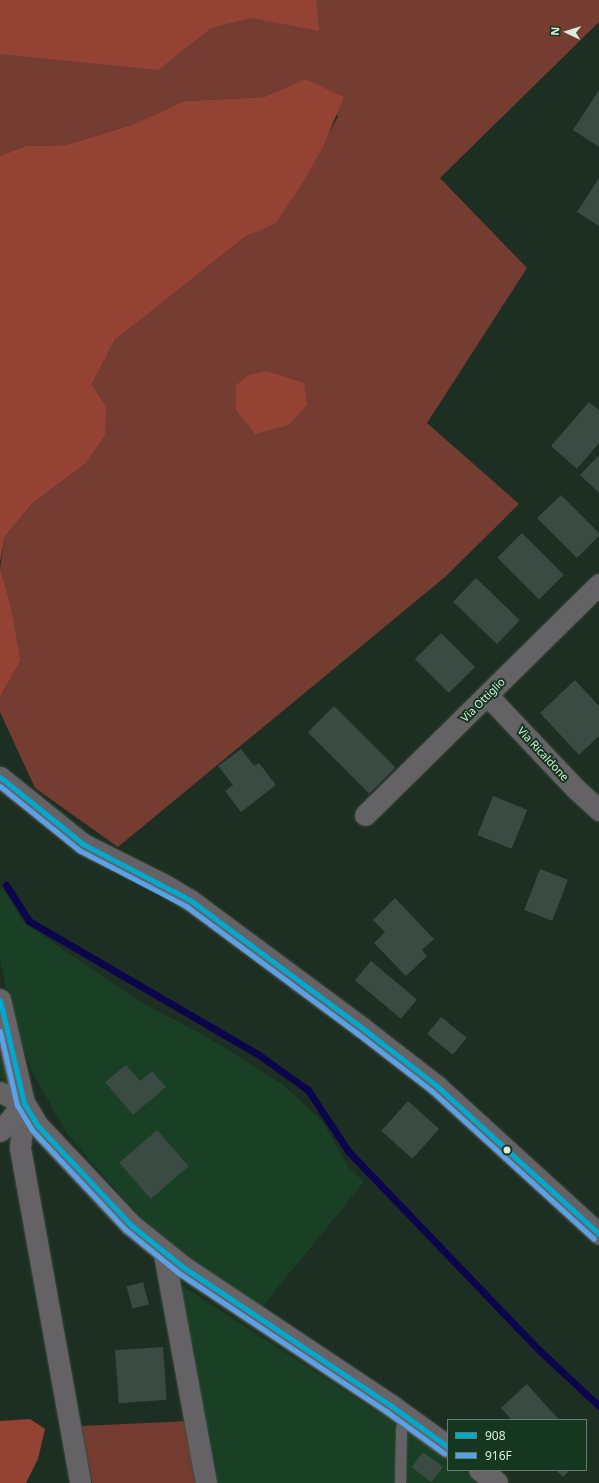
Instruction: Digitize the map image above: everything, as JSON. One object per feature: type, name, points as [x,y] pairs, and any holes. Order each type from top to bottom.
[{"type":"street","name":"Via Ottiglio","points":[[365,815],[488,696],[599,584]]},
{"type":"street","name":"Via Ricaldone","points":[[488,696],[577,790],[599,810]]},
{"type":"street","points":[[0,777],[83,844],[165,885],[190,900],[361,1026],[436,1086],[599,1234]]},
{"type":"street","points":[[0,1000],[24,1103],[20,1148],[80,1483]]},
{"type":"street","points":[[0,1092],[24,1103],[42,1130],[131,1225],[164,1254],[404,1414],[447,1446]]},
{"type":"street","points":[[0,1130],[9,1123],[24,1103]]},
{"type":"street","points":[[164,1254],[206,1483]]},
{"type":"street","points":[[481,1471],[497,1483]]},
{"type":"lane","points":[[400,1483],[401,1430],[404,1414]]},
{"type":"shaded area","points":[[0,0],[599,0],[599,22],[440,178],[527,268],[427,423],[519,504],[445,577],[118,847],[35,788],[0,712],[0,697],[21,660],[10,602],[0,568],[5,537],[32,504],[84,465],[106,406],[92,384],[115,340],[245,237],[276,222],[300,188],[338,116],[305,79],[264,97],[184,101],[134,124],[66,145],[25,146],[0,156]]},
{"type":"shaded area","points":[[0,0],[316,0],[319,31],[251,18],[211,28],[158,70],[0,54]]},
{"type":"shaded area","points":[[305,79],[344,97],[323,147],[300,188],[276,223],[245,237],[115,340],[92,384],[106,406],[105,435],[84,465],[32,504],[5,537],[0,562],[0,156],[25,146],[66,145],[134,124],[184,101],[264,97]]},
{"type":"shaded area","points":[[267,371],[304,383],[307,405],[289,425],[255,434],[236,410],[236,385],[249,375]]},
{"type":"shaded area","points":[[0,568],[10,602],[21,660],[0,697]]},
{"type":"shaded area","points":[[0,888],[4,889],[23,922],[142,1003],[204,1035],[282,1084],[322,1121],[349,1168],[364,1182],[261,1308],[190,1263],[137,1214],[68,1135],[32,1072],[11,1011],[0,960]]},
{"type":"shaded area","points":[[0,1051],[11,1085],[0,1078]]},
{"type":"shaded area","points":[[176,1282],[424,1442],[447,1458],[447,1471],[464,1471],[478,1483],[213,1483]]},
{"type":"shaded area","points":[[30,1419],[45,1429],[38,1459],[26,1483],[0,1483],[0,1421]]},
{"type":"shaded area","points":[[190,1421],[201,1483],[92,1483],[81,1426]]},
{"type":"building","points":[[599,90],[599,147],[573,130]]},
{"type":"building","points":[[599,178],[599,226],[577,212]]},
{"type":"building","points":[[589,402],[599,410],[599,443],[577,469],[551,446]]},
{"type":"building","points":[[599,455],[599,493],[580,475]]},
{"type":"building","points":[[561,495],[599,533],[599,536],[577,558],[537,518]]},
{"type":"building","points":[[522,533],[564,575],[539,599],[497,558]]},
{"type":"building","points":[[476,578],[520,620],[497,644],[453,602]]},
{"type":"building","points":[[441,633],[475,667],[449,693],[415,659]]},
{"type":"building","points":[[575,680],[599,706],[599,736],[579,755],[540,713]]},
{"type":"building","points":[[334,706],[396,768],[369,794],[308,732]]},
{"type":"building","points":[[241,749],[254,766],[259,763],[276,785],[241,812],[225,791],[233,785],[218,766]]},
{"type":"building","points":[[493,796],[527,810],[512,849],[477,835]]},
{"type":"building","points":[[540,869],[568,880],[552,921],[524,910]]},
{"type":"building","points":[[395,898],[434,939],[422,950],[427,956],[406,976],[374,943],[385,932],[373,920]]},
{"type":"building","points":[[371,961],[417,1000],[401,1019],[355,980]]},
{"type":"building","points":[[441,1017],[467,1038],[453,1055],[427,1034]]},
{"type":"building","points":[[126,1065],[140,1081],[152,1071],[166,1087],[133,1115],[105,1082]]},
{"type":"building","points":[[408,1101],[439,1129],[412,1159],[381,1131]]},
{"type":"building","points":[[157,1130],[188,1166],[151,1199],[119,1163]]},
{"type":"building","points":[[143,1282],[149,1304],[133,1309],[127,1286]]},
{"type":"building","points":[[163,1347],[167,1400],[119,1403],[115,1350]]},
{"type":"building","points":[[527,1384],[558,1419],[511,1419],[501,1408]]},
{"type":"building","points":[[423,1452],[443,1467],[432,1482],[412,1467]]},
{"type":"building","points":[[557,1471],[569,1471],[563,1477]]},
{"type":"waterway","points":[[6,885],[29,921],[259,1055],[308,1090],[348,1151],[540,1351],[599,1406]]},
{"type":"transit line","name":"908","points":[[0,777],[83,844],[190,900],[361,1027],[437,1086],[599,1234]]},
{"type":"transit line","name":"916F","points":[[0,786],[79,850],[186,906],[357,1033],[432,1091],[594,1239]]},
{"type":"transit line","name":"908","points":[[0,1000],[24,1103],[38,1126],[131,1225],[183,1267],[390,1405],[447,1446]]},
{"type":"transit line","name":"916F","points":[[0,1031],[17,1105],[32,1130],[126,1230],[179,1273],[386,1411],[444,1453]]}]
